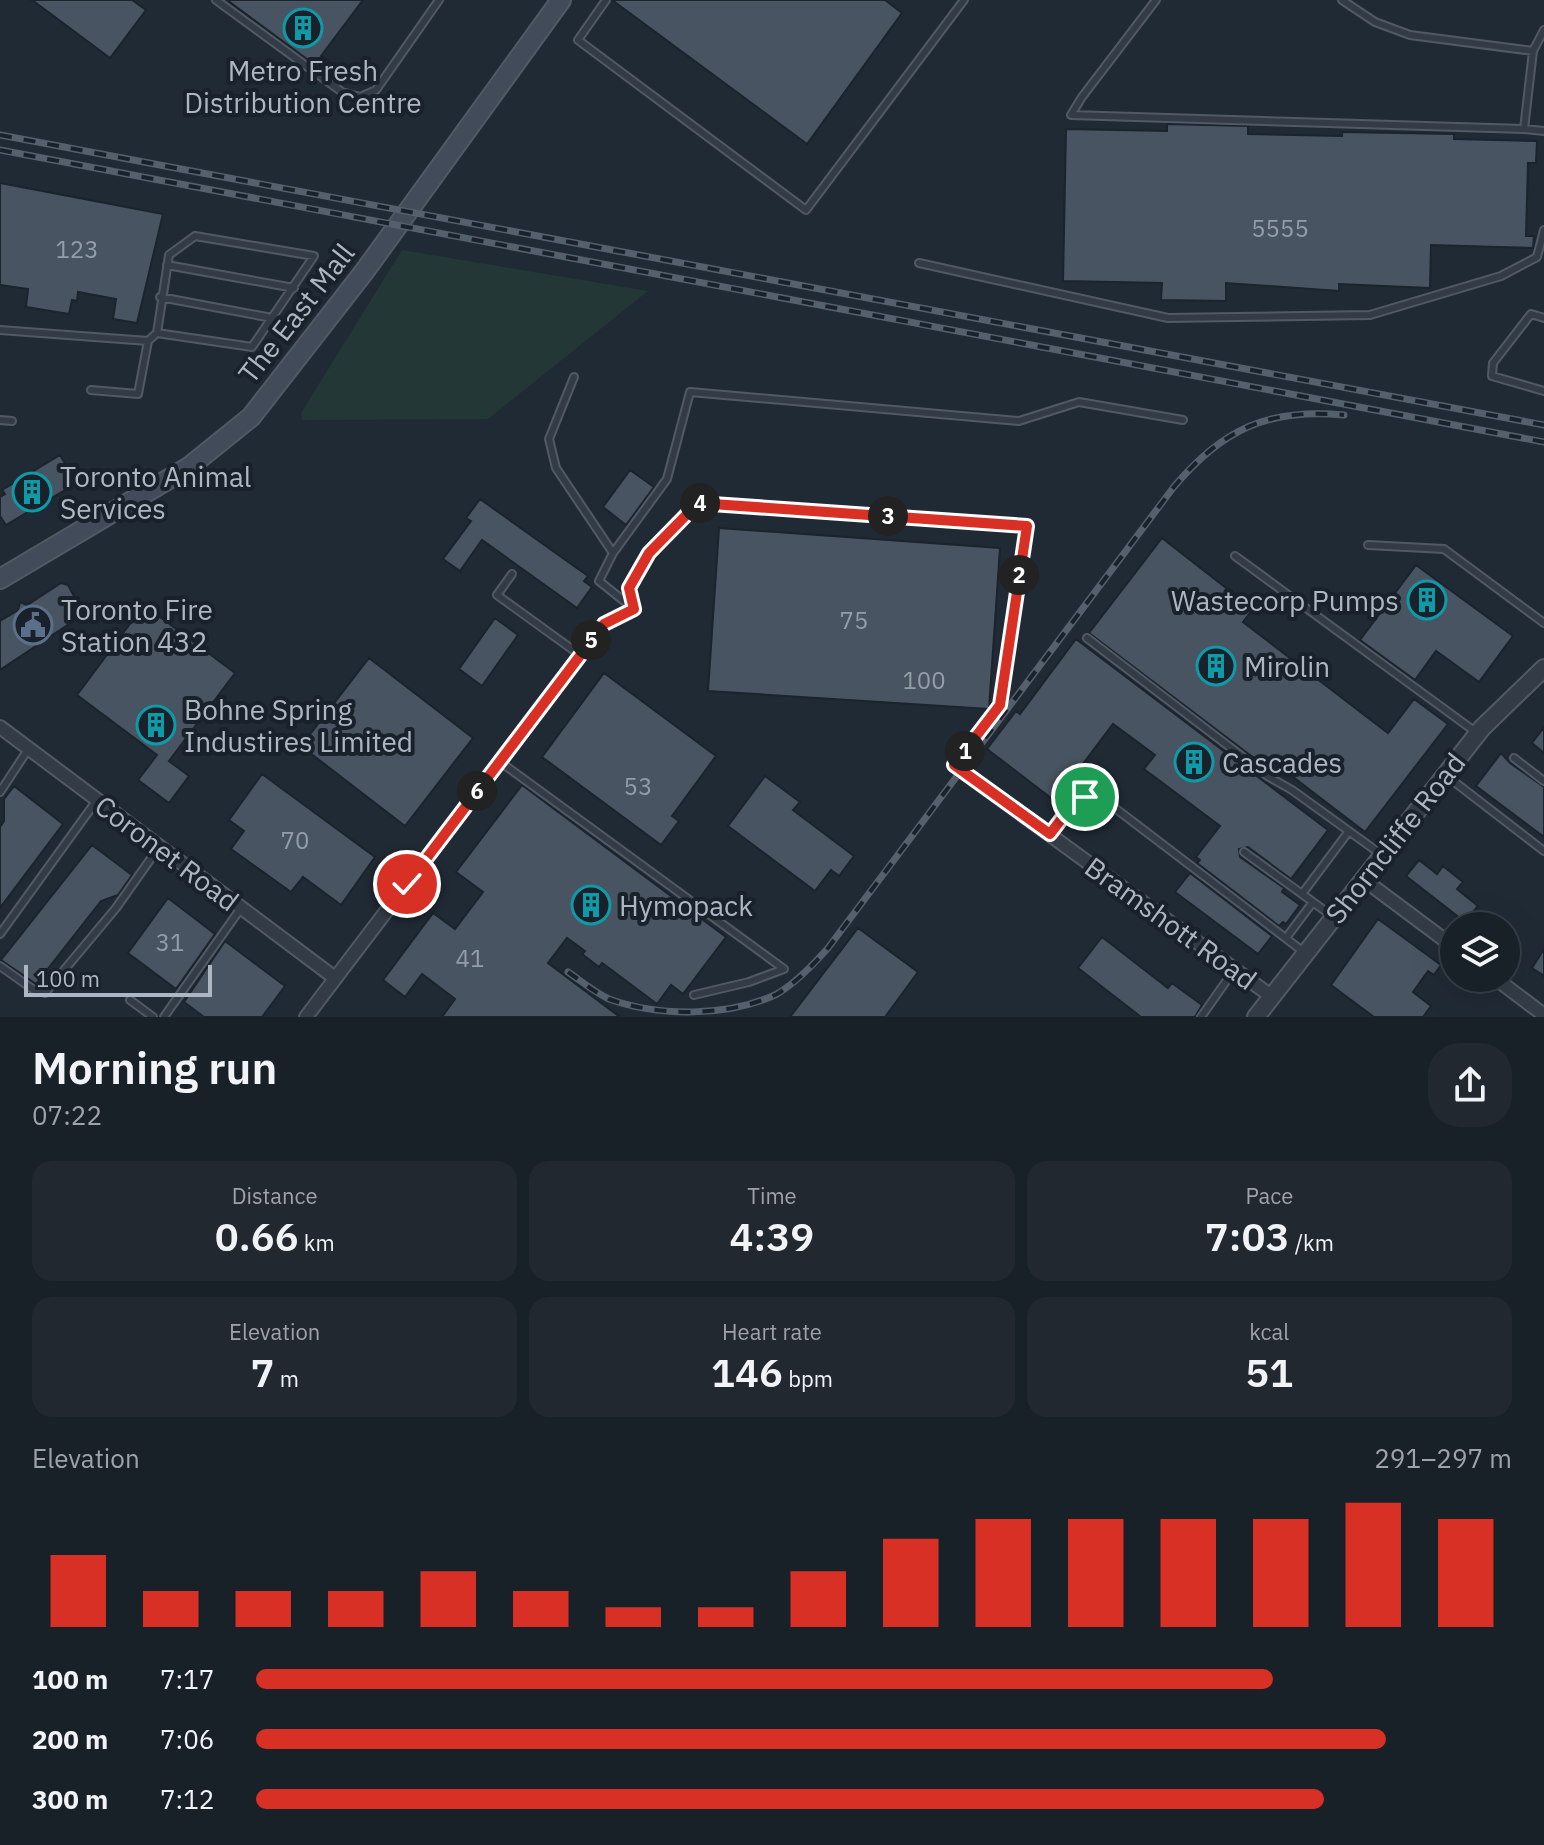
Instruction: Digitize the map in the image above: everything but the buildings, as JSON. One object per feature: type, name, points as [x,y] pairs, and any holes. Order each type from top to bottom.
[{"type":"main road","name":"The East Mall","points":[[0,579],[189,467],[251,417],[364,272],[561,0]]},
{"type":"street","points":[[306,1017],[604,624],[634,609]]},
{"type":"street","name":"Shorncliffe Road","points":[[1256,1017],[1477,734],[1544,668]]},
{"type":"street","name":"Coronet Road","points":[[0,727],[335,978]]},
{"type":"street","name":"Bramshott Road","points":[[954,765],[1271,996]]},
{"type":"street","points":[[1363,879],[1440,937]]},
{"type":"street","points":[[1514,992],[1544,1015]]},
{"type":"lane","points":[[216,0],[342,92],[360,97],[376,90],[439,0]]},
{"type":"lane","points":[[606,0],[578,40],[806,210],[964,0]]},
{"type":"lane","points":[[1342,0],[1375,22],[1410,35],[1533,51]]},
{"type":"lane","points":[[1154,1],[1071,115],[1544,131]]},
{"type":"lane","points":[[1524,129],[1533,51],[1544,30]]},
{"type":"lane","points":[[919,263],[1168,318],[1370,315],[1501,276],[1537,257],[1544,230]]},
{"type":"lane","points":[[91,390],[138,394],[148,341],[157,333],[160,297],[169,255],[195,236],[314,256],[252,347],[157,333]]},
{"type":"lane","points":[[167,265],[294,288]]},
{"type":"lane","points":[[160,297],[272,318]]},
{"type":"lane","points":[[1544,318],[1531,314],[1493,363],[1492,376],[1544,391]]},
{"type":"lane","points":[[0,330],[148,341]]},
{"type":"lane","points":[[574,377],[549,439],[556,468],[613,553]]},
{"type":"lane","points":[[634,609],[599,581],[613,553],[667,479],[690,392],[1019,421],[1079,402],[1183,420]]},
{"type":"lane","points":[[0,420],[12,421]]},
{"type":"lane","points":[[634,609],[629,588],[649,553],[698,503],[1027,526],[1000,705],[954,765]]},
{"type":"lane","points":[[1368,545],[1444,549],[1544,623]]},
{"type":"lane","points":[[1235,556],[1477,734]]},
{"type":"lane","points":[[512,574],[497,595],[580,655]]},
{"type":"lane","points":[[1087,638],[1269,777],[1382,855]]},
{"type":"lane","points":[[0,792],[29,748]]},
{"type":"lane","points":[[1514,758],[1544,781]]},
{"type":"lane","points":[[499,761],[784,969],[749,982],[694,995]]},
{"type":"lane","points":[[1445,775],[1544,851]]},
{"type":"lane","points":[[1050,834],[1072,805],[1085,797],[1107,802],[1305,953]]},
{"type":"lane","points":[[0,934],[97,800]]},
{"type":"lane","points":[[1302,894],[1349,831]]},
{"type":"lane","points":[[0,966],[34,990],[45,993],[116,908],[159,847]]},
{"type":"lane","points":[[1244,852],[1334,917]]},
{"type":"lane","points":[[1286,938],[1313,902]]},
{"type":"lane","points":[[164,1017],[241,908]]},
{"type":"lane","points":[[1201,1017],[1234,970]]},
{"type":"lane","points":[[130,1000],[153,1017]]},
{"type":"green space","points":[[402,250],[648,291],[488,419],[302,420],[301,413]]},
{"type":"railway","points":[[0,135],[1544,425]]},
{"type":"railway","points":[[0,150],[1544,442]]},
{"type":"railway","points":[[568,972],[609,999],[671,1011],[738,1007],[758,1002],[784,989],[828,948],[1191,468],[1229,437],[1269,419],[1292,415],[1344,415]]},
{"type":"place","name":"Metro Fresh Distribution Centre","points":[[303,28]]},
{"type":"place","name":"Toronto Animal Services","points":[[32,492]]},
{"type":"place","name":"Wastecorp Pumps","points":[[1427,600]]},
{"type":"place","name":"Toronto Fire Station 432","points":[[33,625]]},
{"type":"place","name":"Mirolin","points":[[1216,666]]},
{"type":"place","name":"Bohne Spring Industires Limited","points":[[156,725]]},
{"type":"place","name":"Cascades","points":[[1194,762]]},
{"type":"place","name":"Hymopack","points":[[591,905]]},
{"type":"route","points":[[407,884],[604,624],[634,609],[629,588],[649,553],[698,503],[1027,526],[1000,705],[954,765],[1050,834],[1072,805],[1085,797]]}]
